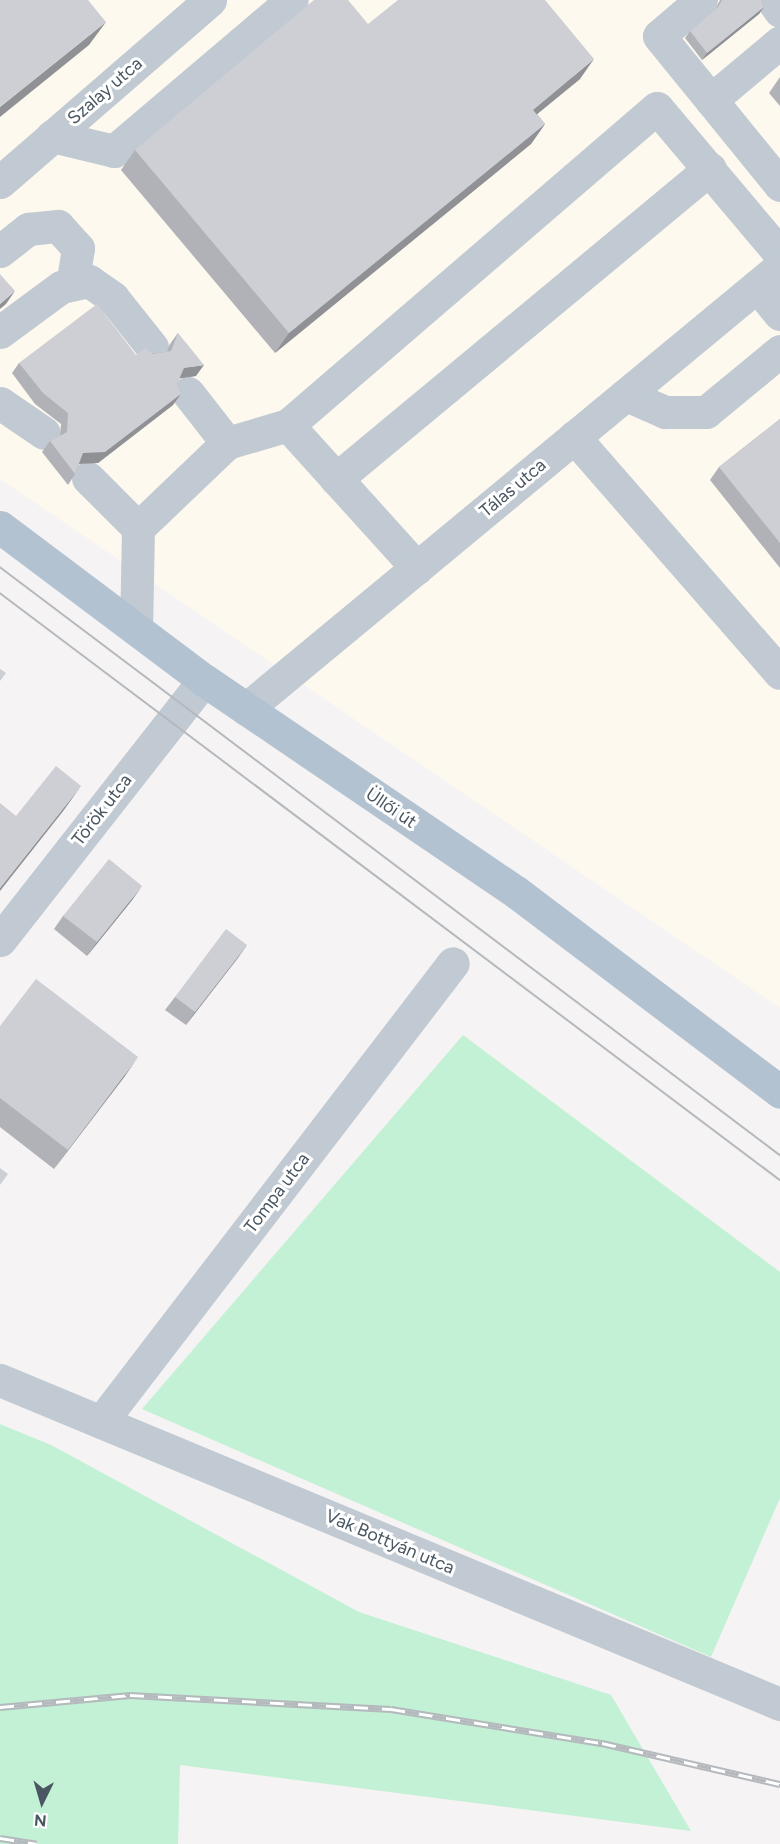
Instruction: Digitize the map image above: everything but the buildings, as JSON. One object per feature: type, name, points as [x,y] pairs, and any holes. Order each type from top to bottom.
[{"type":"main road","name":"Üllői út","points":[[0,527],[204,680],[516,892],[780,1092]]},
{"type":"street","name":"Szalay utca","points":[[0,182],[210,0]]},
{"type":"street","points":[[52,136],[114,151],[292,0]]},
{"type":"street","points":[[701,0],[659,36],[780,185]]},
{"type":"street","points":[[711,100],[780,42]]},
{"type":"street","points":[[136,628],[138,528],[227,443],[288,425],[657,108],[710,168],[780,254]]},
{"type":"street","points":[[336,479],[710,168]]},
{"type":"street","points":[[0,252],[28,229],[58,226],[78,248],[73,280]]},
{"type":"street","points":[[768,277],[780,314]]},
{"type":"street","name":"Tálas utca","points":[[246,709],[768,277]]},
{"type":"street","points":[[0,332],[73,280],[89,281],[113,298],[152,347]]},
{"type":"street","points":[[626,395],[665,412],[706,412],[780,351]]},
{"type":"street","points":[[188,393],[227,443]]},
{"type":"street","points":[[0,403],[44,433]]},
{"type":"street","points":[[288,425],[417,568]]},
{"type":"street","points":[[574,437],[780,673]]},
{"type":"street","points":[[88,478],[138,528]]},
{"type":"street","name":"Török utca","points":[[0,940],[204,680]]},
{"type":"street","name":"Tompa utca","points":[[101,1422],[453,963]]},
{"type":"street","name":"Vak Bottyán utca","points":[[0,1380],[780,1704]]},
{"type":"shaded area","points":[[0,0],[780,0],[780,1008],[0,479]]},
{"type":"green space","points":[[463,1035],[780,1272],[780,1498],[711,1657],[142,1409]]},
{"type":"green space","points":[[0,1424],[51,1445],[359,1612],[611,1695],[691,1831],[180,1765],[178,1844],[0,1844]]},
{"type":"tram line","points":[[0,567],[780,1155]]},
{"type":"tram line","points":[[0,593],[780,1180]]},
{"type":"railway","points":[[0,1707],[130,1695],[391,1709],[602,1743],[780,1784]]},
{"type":"railway","points":[[0,1838],[37,1844]]}]
